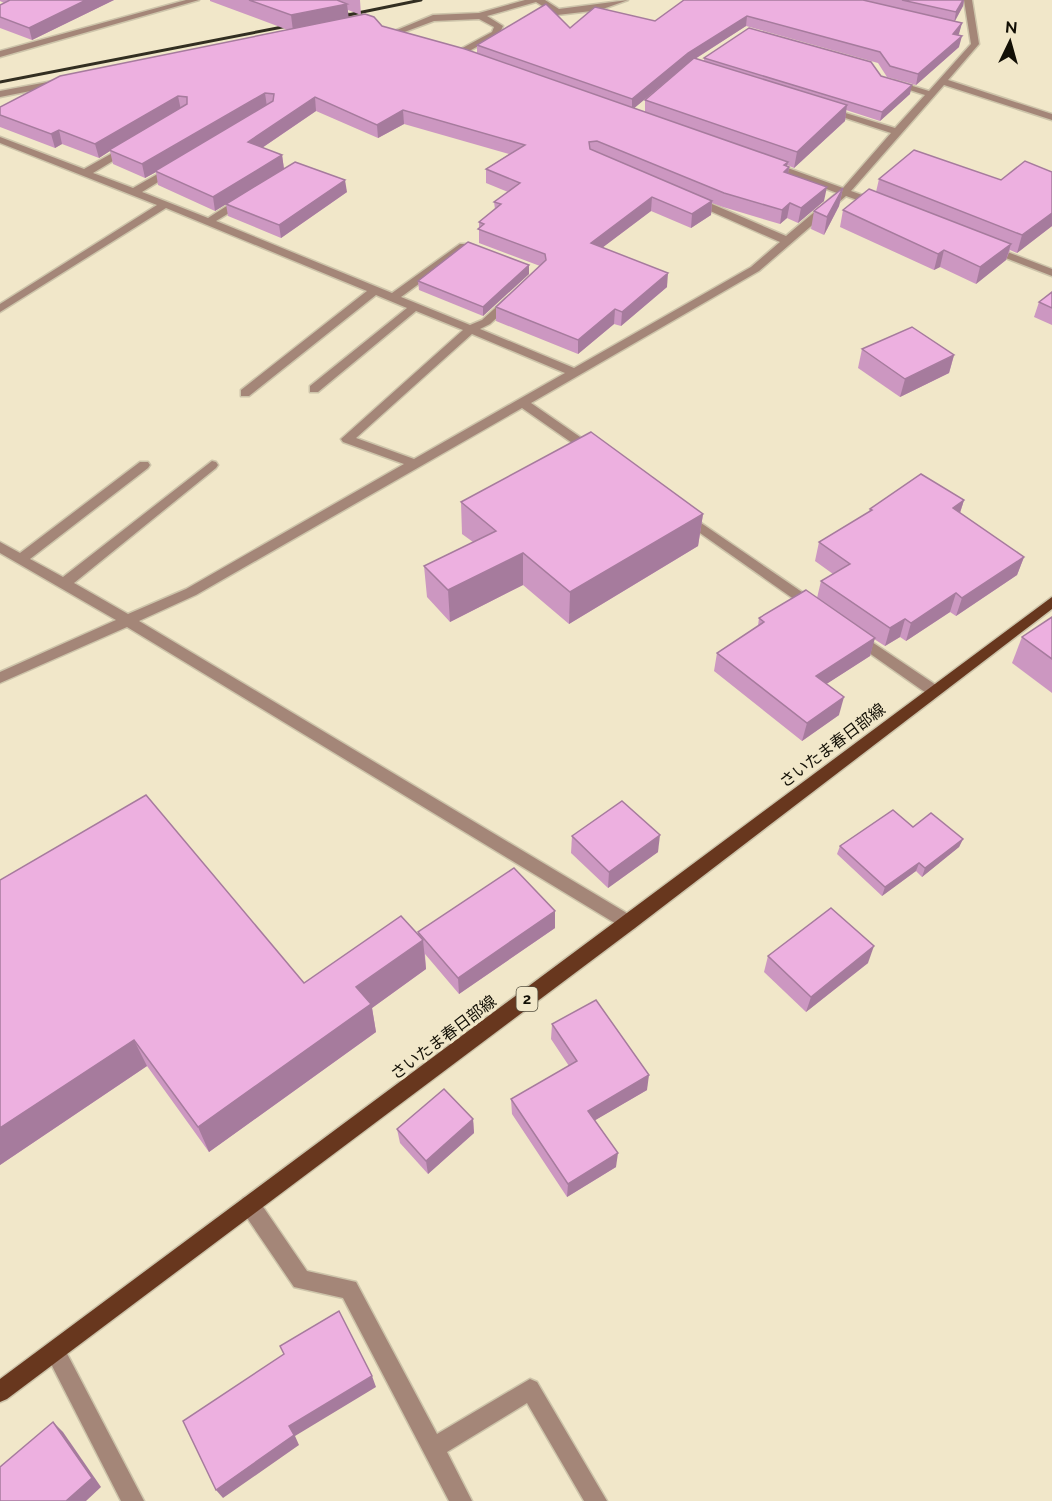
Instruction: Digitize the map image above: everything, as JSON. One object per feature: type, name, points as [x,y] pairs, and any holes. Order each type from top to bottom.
[{"type":"main road","name":"さいたま春日部線","points":[[0,1392],[629,922],[1052,602]]},
{"type":"street","points":[[0,54],[195,0]]},
{"type":"street","points":[[304,0],[416,39]]},
{"type":"street","points":[[396,32],[433,18],[480,16],[534,0]]},
{"type":"street","points":[[539,0],[557,12],[600,8],[624,0]]},
{"type":"street","points":[[0,678],[191,592],[755,269],[845,191],[975,44],[967,30],[968,0]]},
{"type":"street","points":[[458,54],[496,33],[500,26],[480,16]]},
{"type":"street","points":[[345,27],[368,22]]},
{"type":"street","points":[[446,50],[469,58]]},
{"type":"street","points":[[0,94],[69,81]]},
{"type":"street","points":[[883,81],[931,94]]},
{"type":"street","points":[[942,81],[1052,117]]},
{"type":"street","points":[[817,108],[897,132]]},
{"type":"street","points":[[0,140],[165,204],[576,373]]},
{"type":"street","points":[[85,173],[135,144]]},
{"type":"street","points":[[756,159],[889,208]]},
{"type":"street","points":[[134,192],[183,163]]},
{"type":"street","points":[[208,222],[256,192]]},
{"type":"street","points":[[680,194],[788,241]]},
{"type":"street","points":[[0,309],[165,204]]},
{"type":"street","points":[[976,242],[1052,273]]},
{"type":"street","points":[[393,298],[466,244],[477,248]]},
{"type":"street","points":[[245,393],[375,290]]},
{"type":"street","points":[[416,464],[347,439],[470,330],[486,322],[517,293]]},
{"type":"street","points":[[314,389],[416,307]]},
{"type":"street","points":[[524,403],[602,458]]},
{"type":"street","points":[[21,559],[144,465]]},
{"type":"street","points":[[63,584],[212,465]]},
{"type":"street","points":[[670,506],[827,616]]},
{"type":"street","points":[[0,547],[127,620],[629,922]]},
{"type":"street","points":[[846,629],[934,691]]},
{"type":"street","points":[[250,1205],[301,1280],[349,1289],[461,1501]]},
{"type":"street","points":[[55,1351],[133,1501]]},
{"type":"street","points":[[433,1448],[530,1389],[596,1501]]},
{"type":"building","points":[[10,0],[86,0],[29,28],[0,17],[0,5]]},
{"type":"building","points":[[249,0],[337,0],[347,4],[291,15]]},
{"type":"building","points":[[684,0],[863,0],[962,23],[953,34],[962,36],[918,74],[890,66],[880,52],[747,16],[688,53],[632,99],[477,45],[546,4],[570,28],[595,7],[655,21]]},
{"type":"building","points":[[902,0],[963,0],[956,12]]},
{"type":"building","points":[[365,14],[374,17],[382,26],[465,49],[788,162],[784,165],[789,167],[784,172],[827,187],[801,208],[790,203],[782,210],[724,193],[597,141],[589,142],[590,149],[712,201],[692,214],[652,197],[591,243],[668,273],[622,312],[615,309],[578,340],[496,307],[546,260],[545,254],[478,229],[484,224],[479,222],[501,204],[494,202],[520,183],[486,169],[525,145],[403,110],[377,125],[315,97],[248,142],[282,155],[213,197],[155,171],[273,101],[274,94],[265,93],[142,164],[109,150],[187,104],[187,97],[178,96],[95,144],[59,130],[51,134],[0,115],[0,107],[60,76]]},
{"type":"building","points":[[749,28],[871,62],[881,76],[912,85],[882,112],[704,58]]},
{"type":"building","points":[[694,58],[847,105],[797,152],[645,100]]},
{"type":"building","points":[[914,150],[1001,180],[1025,161],[1052,172],[1052,213],[1022,235],[879,179]]},
{"type":"building","points":[[295,162],[345,180],[279,225],[226,204]]},
{"type":"building","points":[[843,188],[827,217],[814,211]]},
{"type":"building","points":[[869,189],[1011,244],[980,267],[944,250],[938,254],[843,210]]},
{"type":"building","points":[[468,242],[529,265],[483,307],[418,281]]},
{"type":"building","points":[[1052,292],[1052,308],[1039,302]]},
{"type":"building","points":[[912,327],[954,355],[905,379],[862,349]]},
{"type":"building","points":[[591,432],[703,514],[570,592],[523,553],[448,590],[424,566],[496,531],[461,502]]},
{"type":"building","points":[[921,474],[964,500],[953,508],[1024,557],[962,598],[956,593],[911,623],[905,619],[890,628],[821,581],[850,564],[819,542],[872,510],[870,509]]},
{"type":"building","points":[[806,590],[875,638],[816,676],[844,697],[807,723],[717,653],[764,622],[759,618]]},
{"type":"building","points":[[1052,617],[1052,659],[1022,637]]},
{"type":"building","points":[[146,795],[304,983],[401,916],[423,940],[356,987],[371,1004],[198,1127],[134,1040],[0,1128],[0,880]]},
{"type":"building","points":[[622,801],[660,835],[609,872],[572,836]]},
{"type":"building","points":[[893,810],[913,827],[931,813],[963,839],[925,868],[919,863],[885,887],[840,846]]},
{"type":"building","points":[[514,868],[555,911],[458,978],[418,932]]},
{"type":"building","points":[[831,908],[874,946],[811,997],[768,956]]},
{"type":"building","points":[[596,1000],[649,1075],[588,1111],[618,1153],[568,1184],[511,1099],[577,1061],[552,1024]]},
{"type":"building","points":[[444,1089],[473,1119],[426,1161],[397,1129]]},
{"type":"building","points":[[339,1311],[372,1376],[289,1426],[294,1435],[216,1490],[183,1421],[284,1354],[280,1346]]},
{"type":"building","points":[[53,1422],[92,1478],[66,1501],[0,1501],[0,1467]]},
{"type":"railway","points":[[333,18],[421,0]]},
{"type":"railway","points":[[0,82],[298,24]]}]
